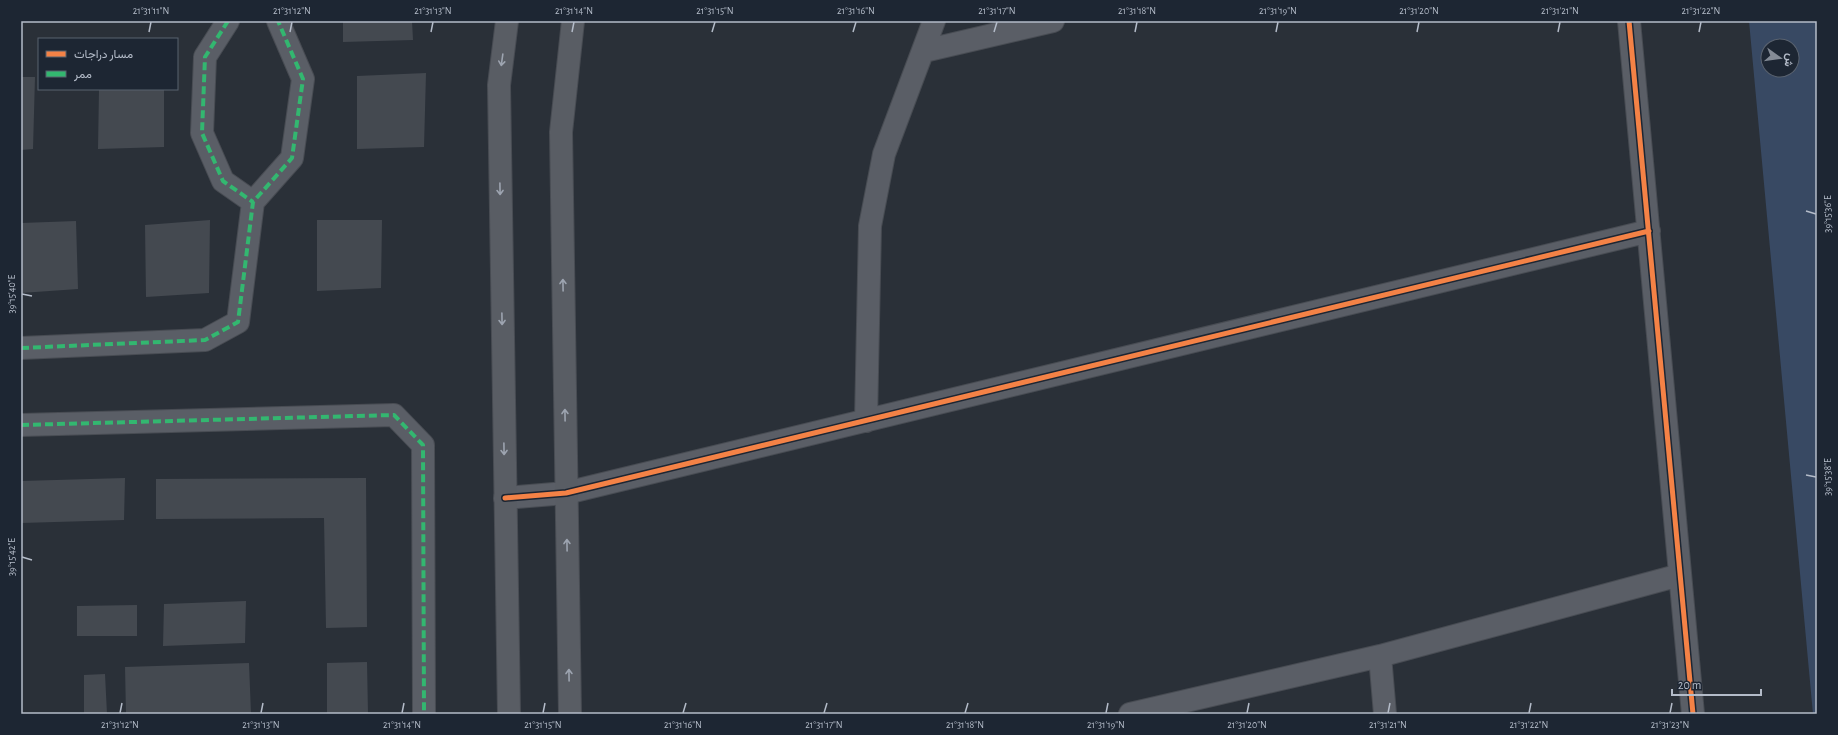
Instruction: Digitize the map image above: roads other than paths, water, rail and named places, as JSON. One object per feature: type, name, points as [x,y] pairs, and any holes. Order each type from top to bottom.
[{"type":"main road","points":[[507,21],[499,85],[509,714]]},
{"type":"main road","points":[[570,714],[561,132],[573,21]]},
{"type":"street","points":[[228,21],[205,57],[202,133],[223,181],[253,202]]},
{"type":"street","points":[[21,348],[205,340],[238,322],[253,202],[292,158],[303,79],[278,21]]},
{"type":"street","points":[[866,420],[870,226],[884,154],[934,21]]},
{"type":"street","points":[[924,51],[1053,21]]},
{"type":"street","points":[[1630,21],[1693,714]]},
{"type":"street","points":[[505,498],[566,493],[1649,231]]},
{"type":"street","points":[[21,425],[394,415],[422,445],[424,714]]},
{"type":"street","points":[[1130,714],[1380,656],[1680,574]]},
{"type":"street","points":[[1380,656],[1385,714]]},
{"type":"water","points":[[1749,21],[1817,21],[1817,714],[1813,714]]}]
